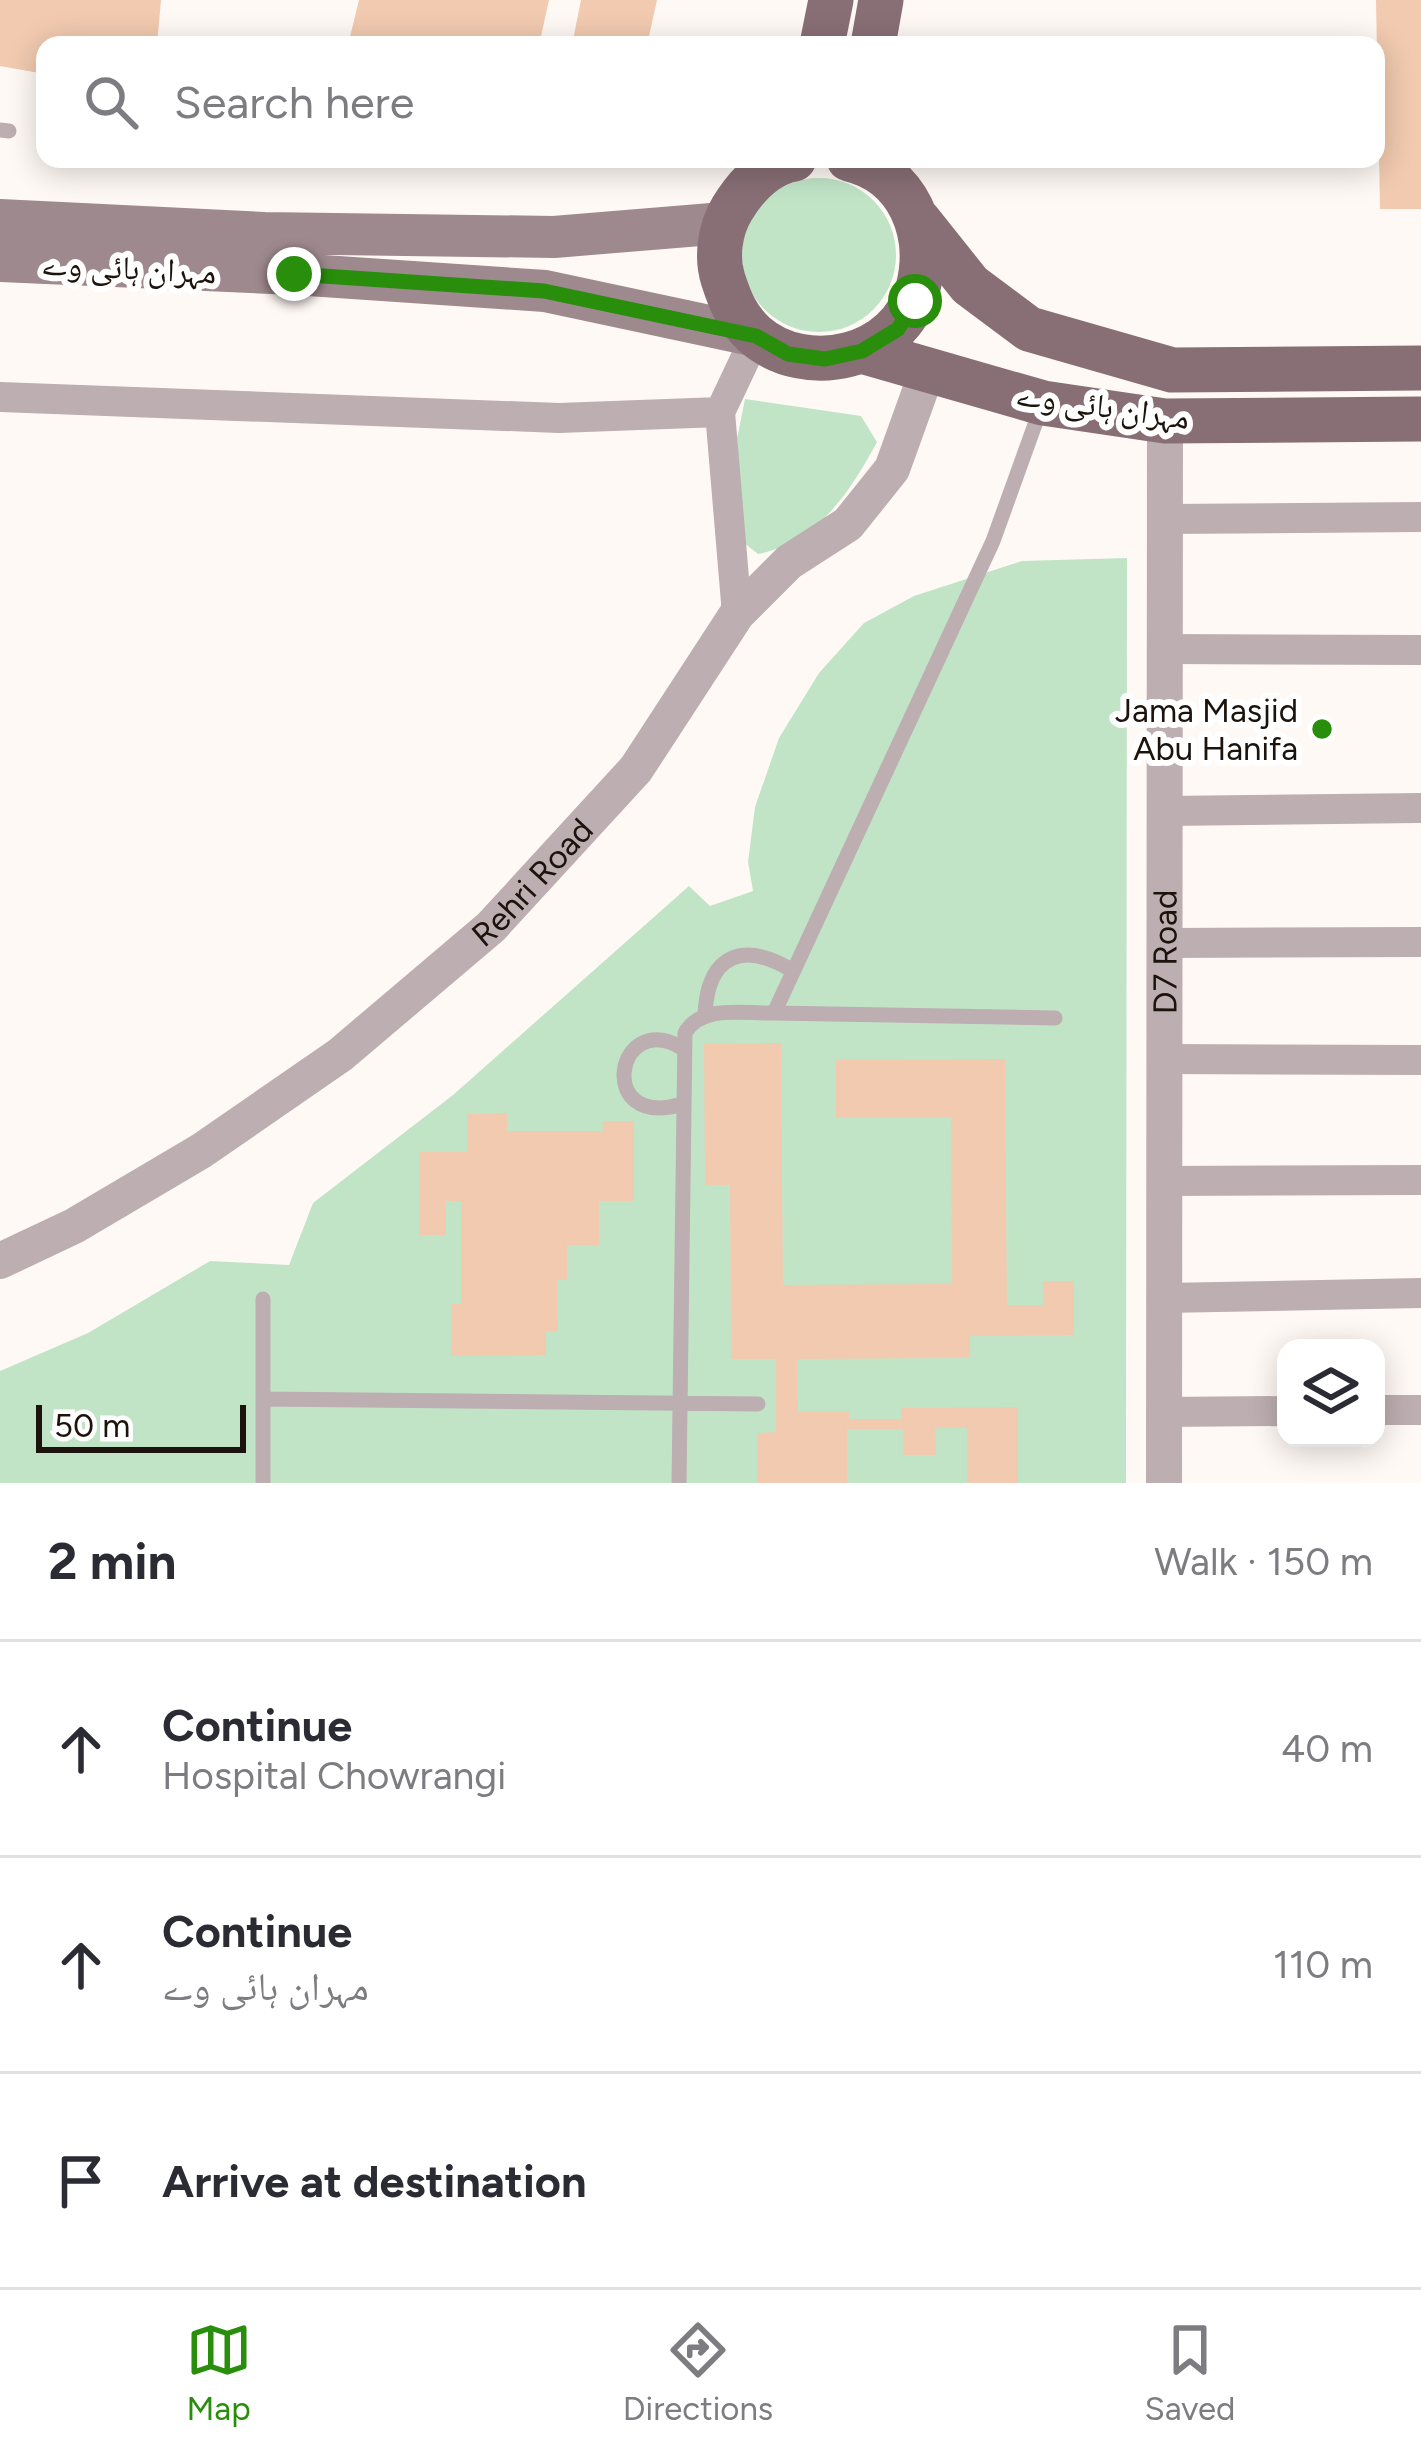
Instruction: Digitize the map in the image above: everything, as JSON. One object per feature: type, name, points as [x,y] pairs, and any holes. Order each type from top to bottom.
[{"type":"main road","points":[[825,36],[831,0]]},
{"type":"main road","points":[[875,36],[881,0]]},
{"type":"main road","points":[[0,220],[264,233],[532,236],[746,189],[773,168]]},
{"type":"main road","points":[[746,189],[718,266],[732,307],[756,336],[788,354],[825,359],[862,351],[898,329],[915,301],[925,261],[902,189],[872,168]]},
{"type":"main road","name":"مہران ہائی وے","points":[[902,189],[970,285],[1029,329],[1172,370],[1421,368]]},
{"type":"main road","name":"مہران ہائی وے","points":[[0,261],[544,291],[756,336]]},
{"type":"main road","name":"مہران ہائی وے","points":[[862,351],[1043,403],[1186,421],[1421,419]]},
{"type":"main road","points":[[1186,421],[1207,370]]},
{"type":"street","points":[[737,614],[720,412],[756,336]]},
{"type":"street","name":"Rehri Road","points":[[0,1261],[74,1226],[201,1151],[340,1055],[491,927],[636,769],[737,614],[789,562],[848,524],[892,469],[928,369]]},
{"type":"street","points":[[0,397],[559,418],[720,412]]},
{"type":"street","name":"D7 Road","points":[[1164,1483],[1165,519],[1186,421]]},
{"type":"street","points":[[1165,519],[1421,517]]},
{"type":"street","points":[[1166,649],[1421,650]]},
{"type":"street","points":[[1165,811],[1421,808]]},
{"type":"street","points":[[1164,943],[1421,942]]},
{"type":"street","points":[[1164,1059],[1421,1060]]},
{"type":"street","points":[[1164,1181],[1421,1180]]},
{"type":"street","points":[[1164,1298],[1421,1293]]},
{"type":"street","points":[[1385,1410],[1421,1410]]},
{"type":"street","points":[[1164,1412],[1277,1411]]},
{"type":"lane","points":[[774,1013],[993,541],[1043,403]]},
{"type":"lane","points":[[705,1014],[710,982],[719,965],[735,956],[752,953],[772,958],[793,971]]},
{"type":"lane","points":[[679,1483],[682,1048],[688,1025],[705,1014],[1054,1018]]},
{"type":"lane","points":[[682,1048],[669,1040],[653,1039],[627,1056],[622,1072],[634,1100],[648,1108],[682,1104]]},
{"type":"lane","points":[[262,1483],[263,1299]]},
{"type":"lane","points":[[263,1399],[758,1404]]},
{"type":"green space","points":[[819,178],[848,184],[873,201],[890,226],[896,255],[890,284],[873,309],[848,326],[819,332],[790,326],[765,309],[748,284],[742,255],[748,226],[765,201],[790,184]]},
{"type":"green space","points":[[745,399],[861,416],[877,442],[830,512],[798,538],[758,554],[743,542],[737,439]]},
{"type":"green space","points":[[1127,558],[1126,1483],[0,1483],[0,1371],[88,1333],[210,1261],[289,1265],[313,1203],[453,1095],[689,886],[710,906],[753,891],[748,862],[755,807],[779,738],[819,673],[864,623],[914,596],[1022,561]]},
{"type":"building","points":[[0,0],[161,0],[158,36],[36,36],[36,72],[0,66]]},
{"type":"building","points":[[359,0],[549,0],[541,36],[350,36]]},
{"type":"building","points":[[581,0],[657,0],[649,36],[574,36]]},
{"type":"building","points":[[1376,0],[1421,0],[1421,209],[1380,209],[1379,168],[1385,168],[1385,36],[1377,36]]},
{"type":"building","points":[[781,1043],[783,1285],[952,1284],[951,1118],[836,1118],[836,1060],[1005,1059],[1007,1305],[1043,1305],[1043,1281],[1074,1281],[1074,1335],[970,1336],[970,1358],[797,1359],[798,1412],[901,1419],[901,1408],[1018,1407],[1018,1483],[967,1483],[967,1428],[935,1428],[936,1455],[903,1455],[903,1429],[847,1429],[847,1483],[757,1483],[757,1433],[776,1432],[776,1359],[731,1359],[730,1185],[705,1185],[704,1044]]},
{"type":"building","points":[[507,1113],[507,1131],[603,1131],[603,1121],[634,1121],[634,1201],[599,1201],[599,1245],[567,1245],[567,1280],[557,1280],[558,1331],[546,1331],[546,1355],[451,1356],[451,1304],[461,1304],[461,1201],[446,1201],[446,1235],[419,1235],[419,1152],[467,1152],[467,1114]]},
{"type":"place","name":"Jama Masjid Abu Hanifa","points":[[1322,729]]},
{"type":"route","points":[[294,274],[544,291],[756,336],[788,354],[825,359],[862,351],[898,329],[915,301]]}]
